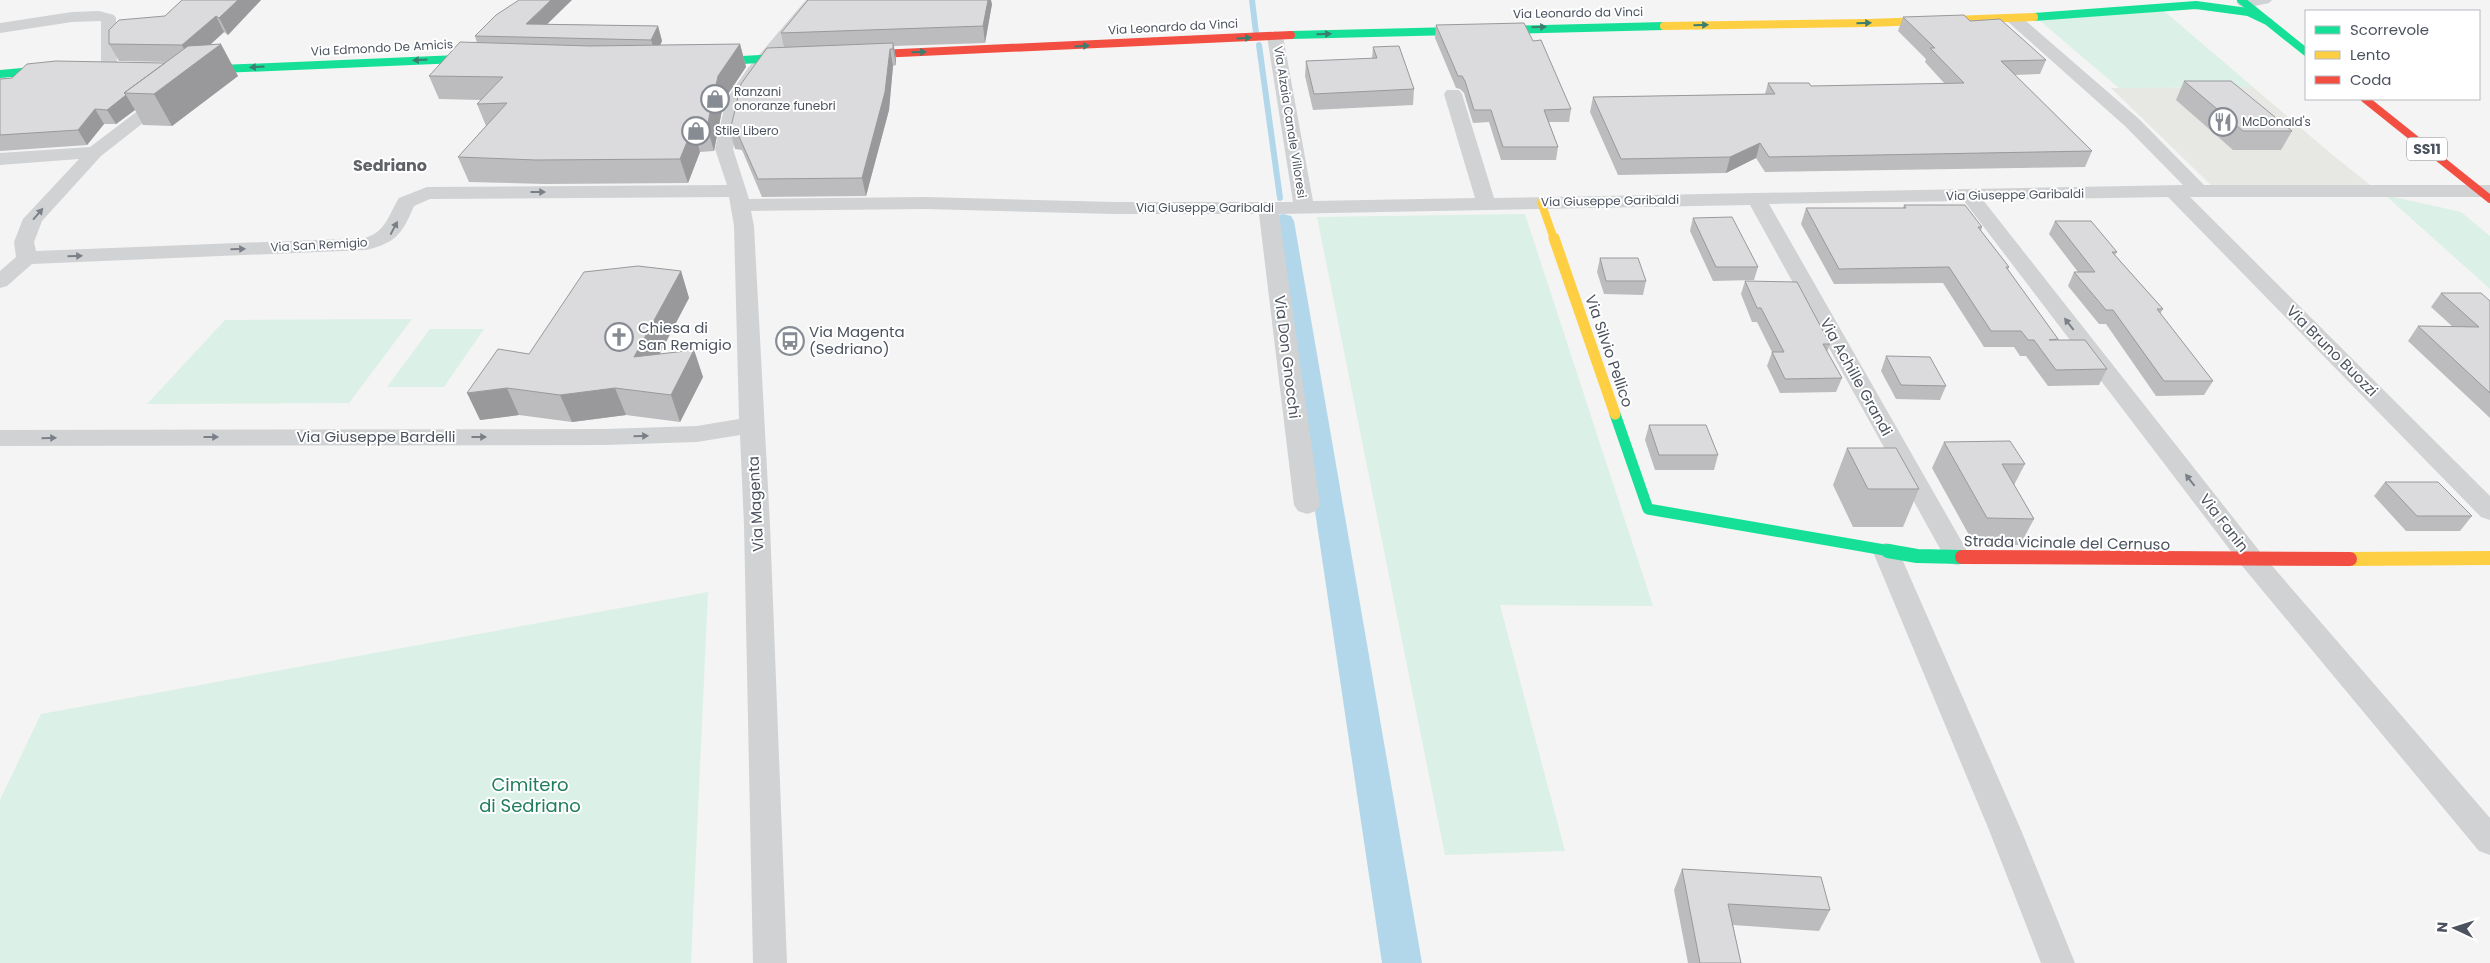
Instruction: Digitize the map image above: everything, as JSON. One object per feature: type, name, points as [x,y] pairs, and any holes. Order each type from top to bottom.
[{"type":"street","name":"Via Magenta","points":[[770,963],[757,516],[751,425],[752,400],[745,234],[739,198],[724,149],[735,100],[814,0]]},
{"type":"street","points":[[2243,2],[2264,0]]},
{"type":"street","points":[[2243,2],[2305,51]]},
{"type":"street","name":"Via Leonardo da Vinci","points":[[842,55],[1275,36],[1543,27],[1868,23],[2013,18],[2196,5],[2248,12],[2269,22]]},
{"type":"street","points":[[0,28],[78,16],[103,16],[108,18],[109,22],[109,63],[112,69]]},
{"type":"street","points":[[2013,18],[2119,111],[2181,170],[2199,192]]},
{"type":"street","name":"Via Alzaia Canale Villoresi","points":[[1275,36],[1304,208]]},
{"type":"street","name":"Via Edmondo De Amicis","points":[[192,75],[465,52],[490,59]]},
{"type":"street","points":[[697,62],[804,56]]},
{"type":"street","points":[[0,74],[64,68]]},
{"type":"street","points":[[0,282],[27,258],[24,242],[32,219],[95,152],[192,75]]},
{"type":"street","points":[[1453,94],[1486,203]]},
{"type":"street","name":"SS11","points":[[2365,100],[2487,194]]},
{"type":"street","points":[[0,159],[95,152]]},
{"type":"street","name":"Via Giuseppe Garibaldi","points":[[739,198],[1114,208],[1304,208],[1486,203],[2173,192],[2487,194]]},
{"type":"street","name":"Via Bruno Buozzi","points":[[2173,192],[2490,511]]},
{"type":"street","name":"Via San Remigio","points":[[27,258],[366,244],[384,239],[391,234],[406,202],[427,193],[697,195],[739,198]]},
{"type":"street","name":"Via Fanin","points":[[1970,196],[2252,560],[2490,841]]},
{"type":"street","name":"Via Achille Grandi","points":[[1756,199],[1957,556]]},
{"type":"street","name":"Via Silvio Pellico","points":[[1541,202],[1648,510]]},
{"type":"street","name":"Via Don Gnocchi","points":[[1268,208],[1306,505]]},
{"type":"street","name":"Via Giuseppe Bardelli","points":[[0,438],[606,437],[697,434],[751,425]]},
{"type":"street","name":"Strada vicinale del Cernuso","points":[[1648,510],[1917,556],[2252,560],[2490,558]]},
{"type":"street","points":[[1886,552],[2005,830],[2058,963]]},
{"type":"shaded area","points":[[2253,87],[2370,185],[2213,187],[2111,88]]},
{"type":"green space","points":[[2164,11],[2253,87],[2119,88],[2039,20]]},
{"type":"green space","points":[[2385,195],[2461,212],[2490,236],[2490,289]]},
{"type":"green space","points":[[1525,214],[1653,606],[1500,605],[1565,851],[1445,855],[1317,217]]},
{"type":"green space","points":[[412,319],[349,403],[147,404],[225,320]]},
{"type":"green space","points":[[430,329],[484,329],[444,387],[387,387]]},
{"type":"green space","name":"Cimitero di Sedriano","points":[[708,592],[691,963],[0,963],[0,800],[41,714]]},
{"type":"building","points":[[182,0],[238,0],[219,18],[216,16],[182,45],[109,44],[109,30],[119,20],[165,16]]},
{"type":"building","points":[[519,0],[551,0],[526,24],[658,26],[651,40],[475,36],[496,15]]},
{"type":"building","points":[[808,0],[988,0],[983,26],[781,33]]},
{"type":"building","points":[[1964,15],[1970,21],[2000,19],[2046,60],[2001,61],[2092,151],[1769,157],[1760,143],[1730,157],[1621,159],[1593,97],[1775,94],[1768,83],[1809,83],[1811,86],[1964,83],[1930,48],[1935,48],[1903,17]]},
{"type":"building","points":[[1524,23],[1533,41],[1541,40],[1571,109],[1544,110],[1558,147],[1503,147],[1491,110],[1474,110],[1465,81],[1462,76],[1458,76],[1436,25]]},
{"type":"building","points":[[460,42],[590,46],[740,44],[718,76],[707,127],[693,127],[680,159],[536,160],[458,157],[507,103],[477,104],[503,77],[429,76]]},
{"type":"building","points":[[893,43],[893,49],[890,49],[885,92],[862,178],[758,179],[737,132],[730,131],[741,84],[767,48]]},
{"type":"building","points":[[221,44],[154,94],[124,93],[188,46]]},
{"type":"building","points":[[1399,46],[1414,89],[1314,94],[1306,61],[1377,58],[1373,47]]},
{"type":"building","points":[[56,61],[165,63],[124,93],[126,95],[107,110],[95,109],[78,130],[0,135],[0,79],[12,78],[27,64]]},
{"type":"building","points":[[2184,81],[2231,81],[2292,131],[2243,131]]},
{"type":"building","points":[[1904,205],[1965,205],[1982,227],[1978,227],[2009,267],[2006,267],[2058,339],[2049,340],[2085,340],[2107,369],[2056,370],[2034,340],[2028,340],[2021,331],[1991,331],[1949,267],[1839,269],[1806,208],[1906,208]]},
{"type":"building","points":[[1732,217],[1758,267],[1716,267],[1693,218]]},
{"type":"building","points":[[2055,221],[2091,221],[2117,252],[2112,252],[2163,309],[2157,309],[2213,381],[2164,381],[2113,310],[2106,310],[2074,272],[2095,272]]},
{"type":"building","points":[[1600,258],[1638,258],[1646,281],[1606,281]]},
{"type":"building","points":[[638,266],[681,271],[634,357],[694,350],[671,395],[615,388],[560,395],[507,388],[467,393],[498,349],[529,354],[584,272]]},
{"type":"building","points":[[1745,281],[1797,282],[1830,344],[1823,344],[1842,378],[1785,379],[1772,352],[1784,352],[1761,308],[1757,308]]},
{"type":"building","points":[[2441,293],[2481,293],[2490,301],[2490,393],[2418,326],[2479,327]]},
{"type":"building","points":[[1886,356],[1930,357],[1946,386],[1901,385]]},
{"type":"building","points":[[1649,425],[1706,425],[1718,455],[1659,455]]},
{"type":"building","points":[[2010,441],[2025,464],[2002,464],[2034,519],[1987,518],[1944,442]]},
{"type":"building","points":[[1847,448],[1896,448],[1919,489],[1868,489]]},
{"type":"building","points":[[2385,482],[2438,482],[2472,516],[2417,516]]},
{"type":"building","points":[[1682,869],[1821,877],[1830,910],[1728,904],[1741,963],[1700,963]]},
{"type":"waterway","points":[[1252,0],[1256,33]]},
{"type":"waterway","points":[[1259,45],[1280,198]]},
{"type":"waterway","points":[[1283,221],[1402,963]]},
{"type":"traffic: fast","points":[[2241,0],[2305,51]]},
{"type":"traffic: fast","points":[[2034,17],[2196,5],[2248,12],[2269,22]]},
{"type":"traffic: fast","points":[[1291,35],[1664,26]]},
{"type":"traffic: fast","points":[[707,62],[796,57]]},
{"type":"traffic: fast","points":[[198,70],[482,58]]},
{"type":"traffic: fast","points":[[0,74],[55,69]]},
{"type":"traffic: fast","points":[[1615,414],[1648,509],[1917,556],[1962,557]]},
{"type":"traffic: slow","points":[[1664,26],[1868,23],[2034,17]]},
{"type":"traffic: slow","points":[[1541,202],[1615,414]]},
{"type":"traffic: slow","points":[[2350,559],[2490,558]]},
{"type":"traffic: jam","points":[[857,55],[1291,35]]},
{"type":"traffic: jam","points":[[2366,100],[2490,199]]},
{"type":"traffic: jam","points":[[1962,557],[2350,559]]},
{"type":"place","name":"Ranzani onoranze funebri","points":[[715,99]]},
{"type":"place","name":"McDonald's","points":[[2223,122]]},
{"type":"place","name":"Stile Libero","points":[[696,131]]},
{"type":"place","name":"Chiesa di San Remigio","points":[[619,337]]},
{"type":"place","name":"Via Magenta (Sedriano)","points":[[790,341]]},
{"type":"district","name":"Sedriano","points":[[390,165]]}]
